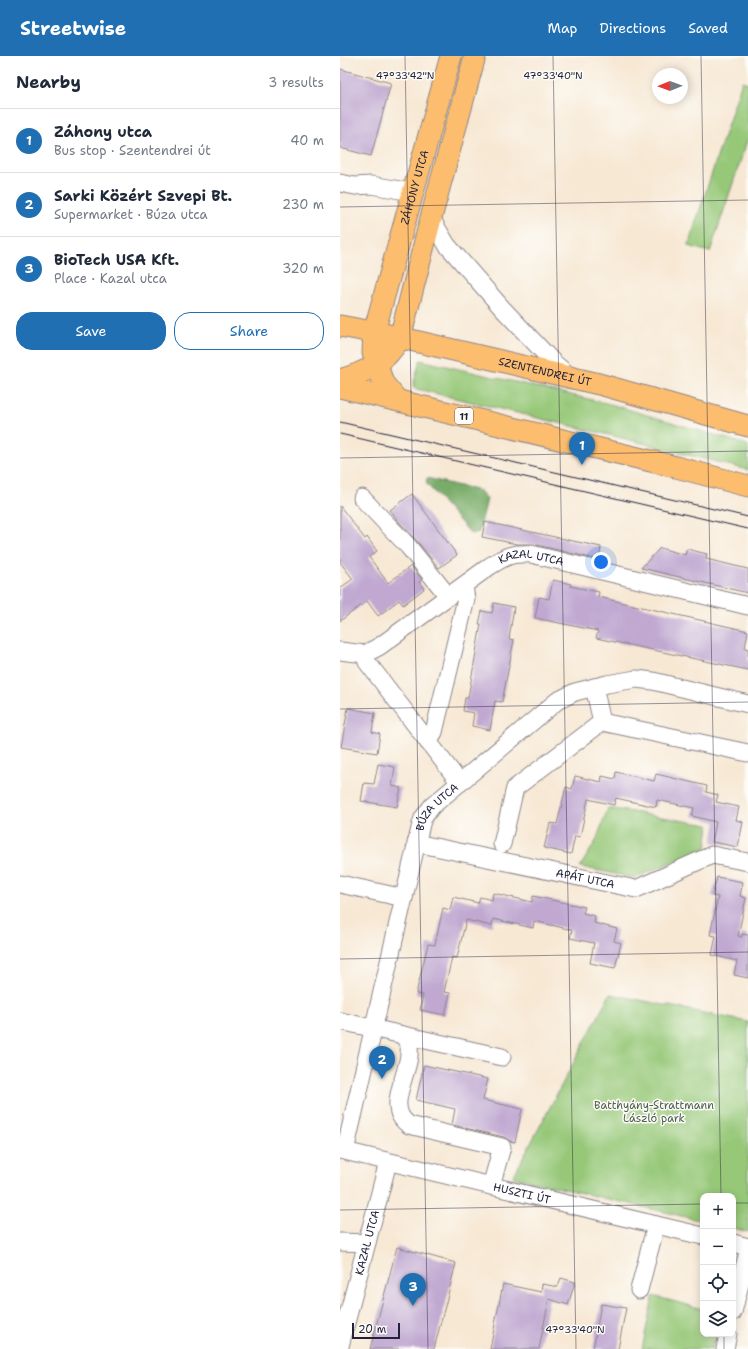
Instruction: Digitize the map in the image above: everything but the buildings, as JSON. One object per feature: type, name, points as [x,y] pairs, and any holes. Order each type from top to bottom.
[{"type":"main road","name":"ZÁHONY UTCA","points":[[397,400],[383,383],[373,352],[374,332],[451,56]]},
{"type":"main road","points":[[340,380],[364,372],[378,364],[394,350],[400,338],[475,56]]},
{"type":"main road","name":"SZENTENDREI ÚT","points":[[340,326],[374,332],[572,378],[748,426]]},
{"type":"main road","name":"11","points":[[340,387],[676,467],[748,486]]},
{"type":"street","points":[[340,182],[355,186],[371,185],[412,192]]},
{"type":"street","points":[[431,218],[447,245],[502,308],[554,363],[572,378]]},
{"type":"street","points":[[362,498],[408,546],[448,596]]},
{"type":"street","name":"KAZAL UTCA","points":[[366,654],[380,646],[490,566],[506,556],[518,554],[531,554],[748,606]]},
{"type":"street","points":[[428,742],[434,732],[466,598],[464,586]]},
{"type":"street","points":[[340,651],[366,654],[367,662],[460,783]]},
{"type":"street","name":"BÚZA UTCA","points":[[342,1151],[373,1028],[416,843],[421,824],[432,806],[558,701],[575,692],[636,679],[653,681],[748,704]]},
{"type":"street","points":[[594,687],[602,722]]},
{"type":"street","points":[[502,844],[515,788],[602,722],[748,753]]},
{"type":"street","name":"APÁT UTCA","points":[[416,843],[636,889],[712,854],[748,862]]},
{"type":"street","points":[[340,884],[404,898]]},
{"type":"street","points":[[340,1021],[502,1057]]},
{"type":"street","points":[[402,1035],[409,1046],[409,1055],[398,1099],[399,1116],[409,1125],[502,1147],[491,1186]]},
{"type":"street","name":"HUSZTI ÚT","points":[[342,1151],[700,1235]]},
{"type":"street","name":"KAZAL UTCA","points":[[340,1346],[388,1162]]},
{"type":"street","points":[[640,1290],[656,1225]]},
{"type":"street","points":[[340,1242],[368,1243]]},
{"type":"street","points":[[736,1244],[748,1247]]},
{"type":"street","points":[[739,1307],[748,1252]]},
{"type":"street","points":[[725,1349],[727,1337]]},
{"type":"green space","points":[[742,81],[748,83],[748,138],[710,252],[688,246]]},
{"type":"green space","points":[[420,360],[610,404],[748,445],[748,470],[417,389],[413,386]]},
{"type":"green space","points":[[427,478],[480,491],[487,499],[479,532],[471,534],[426,483]]},
{"type":"green space","points":[[608,808],[709,825],[706,848],[635,878],[580,867],[596,841]]},
{"type":"green space","name":"Batthyány-Strattmann László park","points":[[610,994],[748,1022],[748,1232],[736,1229],[736,1193],[700,1193],[700,1220],[513,1177]]},
{"type":"green space","points":[[653,1296],[700,1308],[700,1337],[714,1337],[712,1349],[642,1349]]},
{"type":"tram line","points":[[340,422],[748,517]]},
{"type":"tram line","points":[[340,434],[748,529]]},
{"type":"place","name":"Záhony utca","points":[[582,465]]},
{"type":"place","name":"Sarki Közért Szvepi Bt.","points":[[382,1079]]},
{"type":"place","name":"BioTech USA Kft.","points":[[413,1306]]}]
